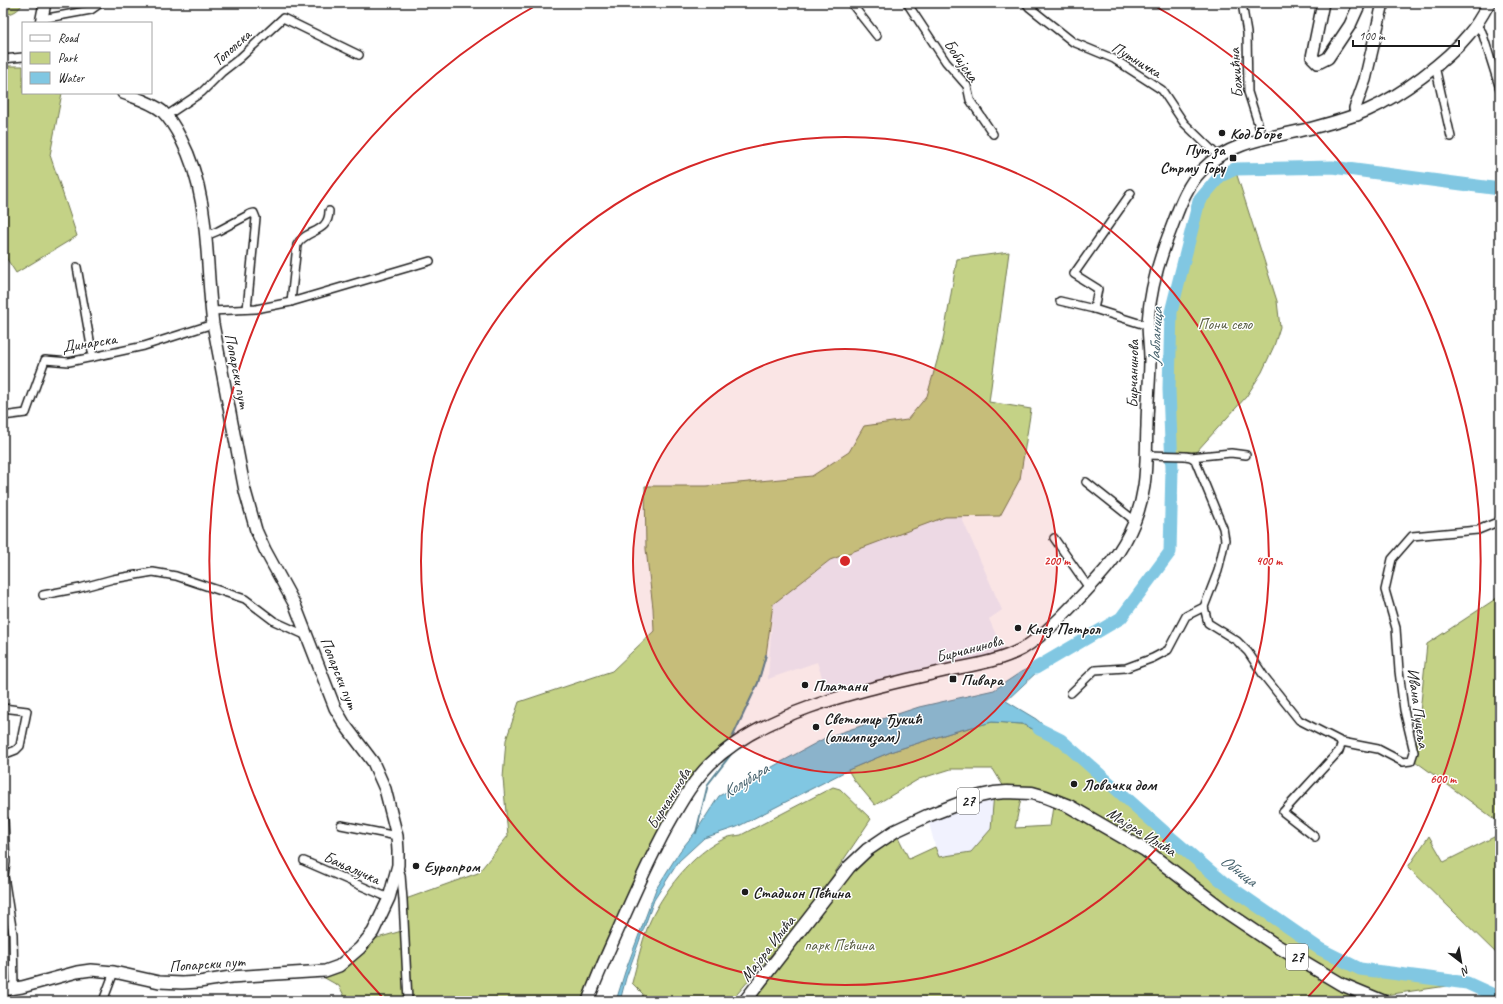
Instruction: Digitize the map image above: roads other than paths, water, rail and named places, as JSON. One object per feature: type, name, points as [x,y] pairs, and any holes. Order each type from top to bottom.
[{"type":"main road","name":"Мајора Илића","points":[[745,1001],[849,867],[867,850],[895,831],[927,816],[980,796],[1007,792],[1032,793],[1046,797],[1069,806],[1105,826],[1146,850],[1225,911],[1263,937],[1341,984],[1382,1001]]},
{"type":"street","points":[[45,3],[41,21],[91,10],[101,3]]},
{"type":"street","points":[[851,3],[877,36]]},
{"type":"street","name":"Бобијска","points":[[907,3],[946,62],[967,86],[970,100],[993,134]]},
{"type":"street","name":"Путничка","points":[[1026,3],[1072,42],[1114,59],[1162,90],[1184,123],[1215,158]]},
{"type":"street","name":"Божићна","points":[[1242,3],[1247,33],[1248,92],[1263,139]]},
{"type":"street","points":[[1323,3],[1312,57],[1318,63],[1328,58],[1350,25],[1360,3]]},
{"type":"street","points":[[1357,115],[1355,108],[1365,80],[1383,3]]},
{"type":"street","points":[[1215,158],[1239,146],[1357,115],[1388,100],[1435,66],[1465,39],[1476,25],[1489,3]]},
{"type":"street","name":"Тополска","points":[[166,116],[202,92],[222,72],[240,58],[283,18],[359,55]]},
{"type":"street","points":[[1476,25],[1482,32],[1500,89]]},
{"type":"street","points":[[3,59],[22,57]]},
{"type":"street","points":[[1435,66],[1451,138]]},
{"type":"street","name":"Попарски пут","points":[[9,989],[30,985],[77,972],[92,970],[114,972],[160,982],[182,984],[231,977],[324,971],[339,966],[364,944],[376,928],[389,898],[399,858],[397,836],[390,807],[379,774],[369,756],[345,725],[335,708],[295,605],[265,550],[254,522],[238,455],[213,324],[203,208],[195,170],[181,139],[166,116],[159,109],[145,101],[126,94]]},
{"type":"street","name":"Бирчанинова","points":[[588,1001],[635,891],[660,838],[691,786],[711,763],[724,752],[767,726],[809,708],[849,696],[996,660],[1014,653],[1043,633],[1089,588],[1111,562],[1125,542],[1135,521],[1144,488],[1150,361],[1148,326],[1153,285],[1158,264],[1178,210],[1191,183],[1215,158]]},
{"type":"street","points":[[1094,309],[1098,289],[1074,274],[1131,193]]},
{"type":"street","points":[[291,302],[297,244],[301,239],[324,226],[328,221],[329,211]]},
{"type":"street","points":[[206,236],[250,214],[255,214],[256,218],[247,310]]},
{"type":"street","points":[[211,311],[247,310],[291,302],[430,261]]},
{"type":"street","points":[[77,267],[93,358]]},
{"type":"street","points":[[1060,301],[1094,309],[1148,326]]},
{"type":"street","name":"Динарска","points":[[3,416],[26,413],[45,360],[69,362],[93,358],[152,343],[213,324]]},
{"type":"street","points":[[1146,455],[1188,457],[1230,453],[1246,455]]},
{"type":"street","points":[[1071,693],[1095,670],[1126,668],[1153,658],[1168,650],[1186,616],[1204,607],[1218,571],[1225,540],[1223,528],[1197,464],[1188,457]]},
{"type":"street","points":[[1086,482],[1135,521]]},
{"type":"street","name":"Ивана Пуцеља","points":[[1204,607],[1208,623],[1237,641],[1248,652],[1264,676],[1299,720],[1342,742],[1378,750],[1404,762],[1411,761],[1414,752],[1404,710],[1396,628],[1385,590],[1392,559],[1412,536],[1478,530],[1500,521]]},
{"type":"street","points":[[1054,538],[1089,588]]},
{"type":"street","points":[[43,595],[80,588],[113,579],[153,572],[176,576],[245,600],[274,621],[308,636]]},
{"type":"street","points":[[3,708],[27,711],[20,746],[16,750],[3,755]]},
{"type":"street","points":[[1315,837],[1283,812],[1338,752],[1342,742]]},
{"type":"street","points":[[4,820],[6,862],[4,876],[13,934],[9,989]]},
{"type":"street","points":[[341,824],[397,836]]},
{"type":"street","name":"Бањалучка","points":[[304,861],[389,898]]},
{"type":"street","points":[[398,865],[401,875],[403,900],[408,1001]]},
{"type":"street","points":[[103,1001],[114,972]]},
{"type":"water","points":[[1054,656],[1006,701],[1036,719],[1059,738],[1037,731],[1022,724],[992,722],[953,732],[893,751],[848,770],[737,827],[704,838],[679,861],[654,900],[626,978],[620,1001],[616,1001],[625,972],[656,889],[680,851],[697,830],[719,796],[827,737],[919,707],[994,690],[1021,672]]},
{"type":"waterway","name":"Јабланица","points":[[1036,668],[1121,618],[1170,552],[1172,468],[1169,389],[1171,312],[1199,201],[1220,176],[1235,169],[1332,167],[1500,189]]},
{"type":"waterway","points":[[733,741],[732,738],[758,683],[766,655]]},
{"type":"waterway","name":"Обница","points":[[1039,729],[1061,740],[1223,882],[1320,949],[1360,969],[1467,983],[1500,998]]},
{"type":"waterway","points":[[696,833],[708,784],[732,753]]},
{"type":"place","name":"Код Боре","points":[[1222,133]]},
{"type":"place","name":"Пут за Стрму Гору","points":[[1233,158]]},
{"type":"place","name":"Кнез Петрол","points":[[1018,628]]},
{"type":"place","name":"Пивара","points":[[953,679]]},
{"type":"place","name":"Платани","points":[[805,685]]},
{"type":"place","name":"Светомир Ђукић (олимпизам)","points":[[816,727]]},
{"type":"place","name":"Ловачки дом","points":[[1074,784]]},
{"type":"place","name":"Еуропром","points":[[416,866]]},
{"type":"place","name":"Стадион Пећина","points":[[745,892]]},
{"type":"park label","name":"Пони село","points":[[1225,323]]},
{"type":"park label","name":"парк Пећина","points":[[839,944]]},
{"type":"water label","name":"Колубара","points":[[745,780]]}]
